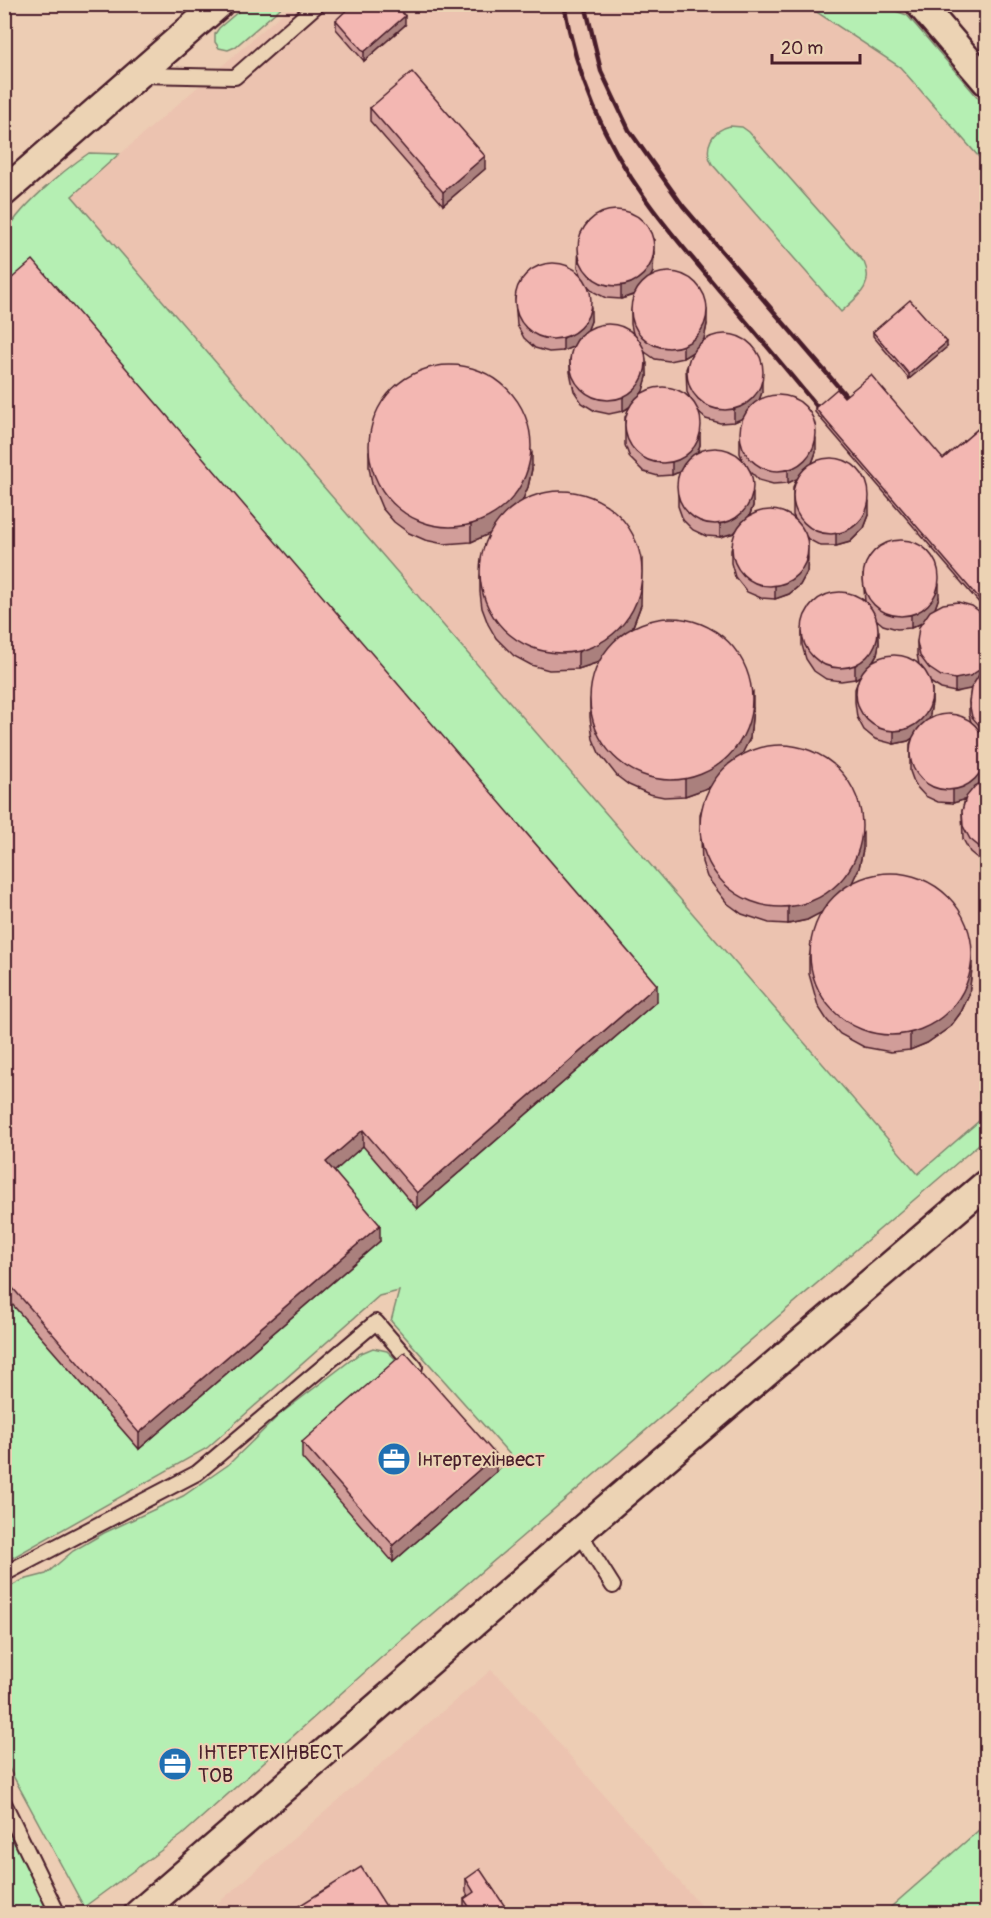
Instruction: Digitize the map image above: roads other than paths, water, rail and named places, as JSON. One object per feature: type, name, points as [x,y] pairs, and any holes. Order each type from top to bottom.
[{"type":"street","points":[[4,192],[219,4]]},
{"type":"street","points":[[920,4],[987,81]]},
{"type":"street","points":[[138,1914],[579,1532],[987,1184]]},
{"type":"lane","points":[[138,75],[235,77],[318,4]]},
{"type":"lane","points":[[4,1574],[197,1473],[376,1322],[423,1376]]},
{"type":"lane","points":[[579,1532],[614,1586]]},
{"type":"lane","points":[[4,1803],[58,1914]]},
{"type":"railway","points":[[564,4],[584,82],[605,132],[632,179],[655,213],[819,409]]},
{"type":"railway","points":[[585,4],[601,71],[629,130],[683,206],[848,398]]},
{"type":"place","name":"Інтертехінвест","points":[[394,1459]]},
{"type":"place","name":"ІНТЕРТЕХІНВЕСТ ТОВ","points":[[175,1764]]}]
